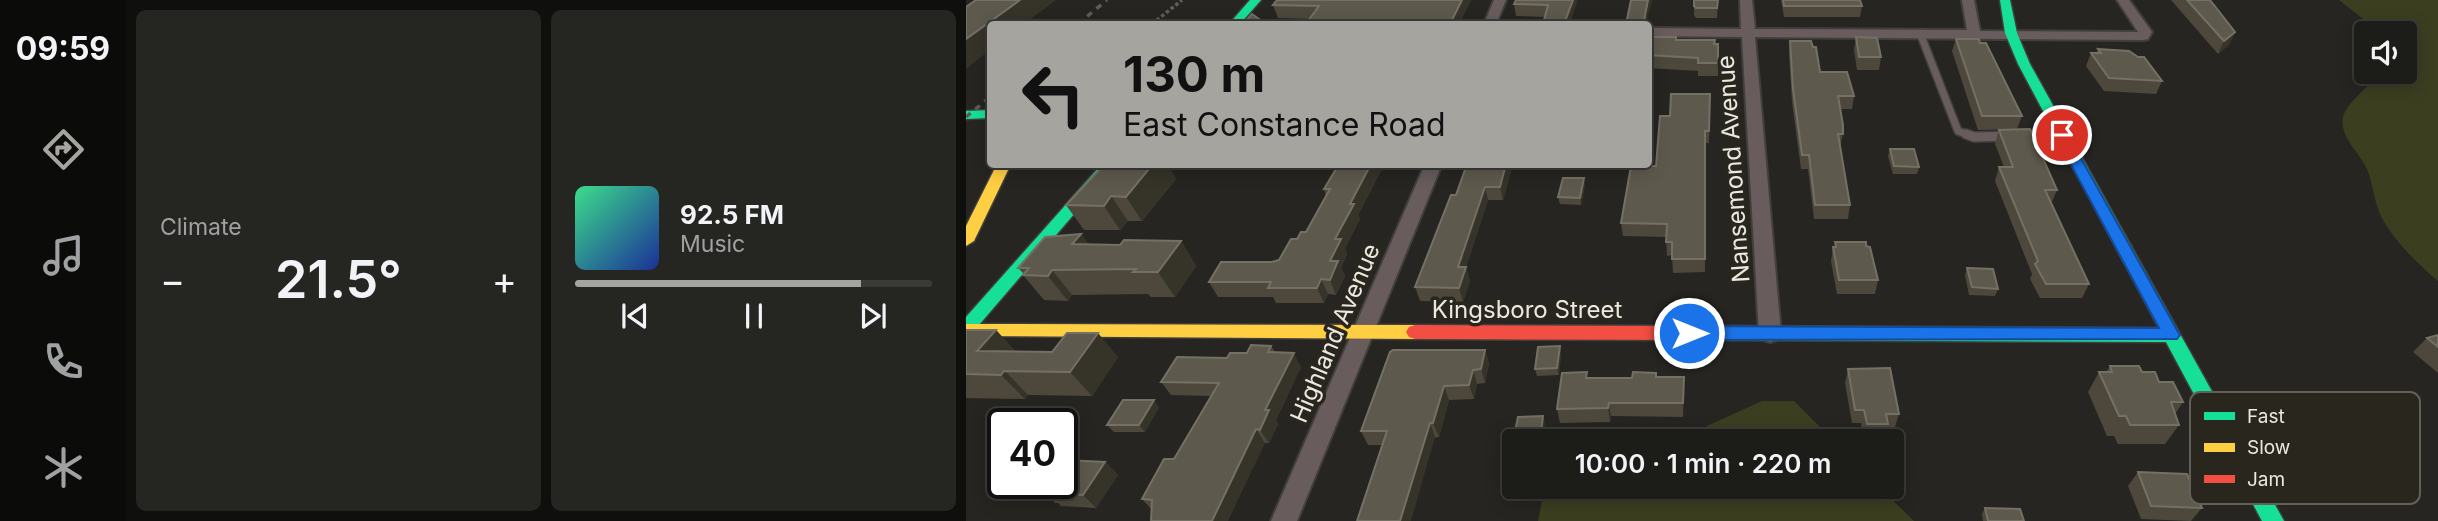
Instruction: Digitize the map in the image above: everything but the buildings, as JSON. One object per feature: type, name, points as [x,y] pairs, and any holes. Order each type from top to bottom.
[{"type":"street","points":[[1237,21],[1256,0]]},
{"type":"street","points":[[1491,21],[1500,0]]},
{"type":"street","name":"Nansemond Avenue","points":[[1746,0],[1770,334]]},
{"type":"street","points":[[1968,0],[1974,33]]},
{"type":"street","points":[[2004,0],[2011,33],[2024,64],[2202,392]]},
{"type":"street","points":[[1652,32],[2143,36],[2145,32],[2123,0]]},
{"type":"street","points":[[967,115],[987,114]]},
{"type":"street","points":[[967,115],[987,120]]},
{"type":"street","points":[[966,241],[1002,168]]},
{"type":"street","points":[[966,329],[1107,168]]},
{"type":"street","name":"Highland Avenue","points":[[1284,521],[1431,168]]},
{"type":"street","name":"Kingsboro Street","points":[[966,329],[2171,335]]},
{"type":"street","points":[[2264,504],[2273,521]]},
{"type":"lane","points":[[1920,33],[1958,131],[1974,137],[2062,135]]},
{"type":"path","points":[[1156,21],[1182,0]]},
{"type":"green space","points":[[2339,0],[2438,0],[2438,281],[2406,251],[2386,225],[2367,169],[2344,131],[2345,111],[2369,84],[2417,84],[2417,21],[2366,21]]},
{"type":"green space","points":[[1762,401],[1794,401],[1822,429],[1700,429]]},
{"type":"green space","points":[[1891,499],[1914,521],[1538,521],[1542,501]]},
{"type":"railway","points":[[1082,21],[1107,0]]},
{"type":"railway","points":[[966,117],[987,100]]},
{"type":"traffic: fast","points":[[1237,21],[1256,0]]},
{"type":"traffic: fast","points":[[2005,0],[2011,33],[2024,64],[2203,392]]},
{"type":"traffic: fast","points":[[966,115],[987,114]]},
{"type":"traffic: fast","points":[[966,328],[1106,168]]},
{"type":"traffic: fast","points":[[1703,333],[2171,335]]},
{"type":"traffic: fast","points":[[2264,504],[2273,521]]},
{"type":"traffic: slow","points":[[966,241],[1002,168]]},
{"type":"traffic: slow","points":[[966,330],[1415,332]]},
{"type":"traffic: jam","points":[[1415,332],[1703,333]]},
{"type":"route","points":[[1689,333],[2171,335],[2062,135]]}]
